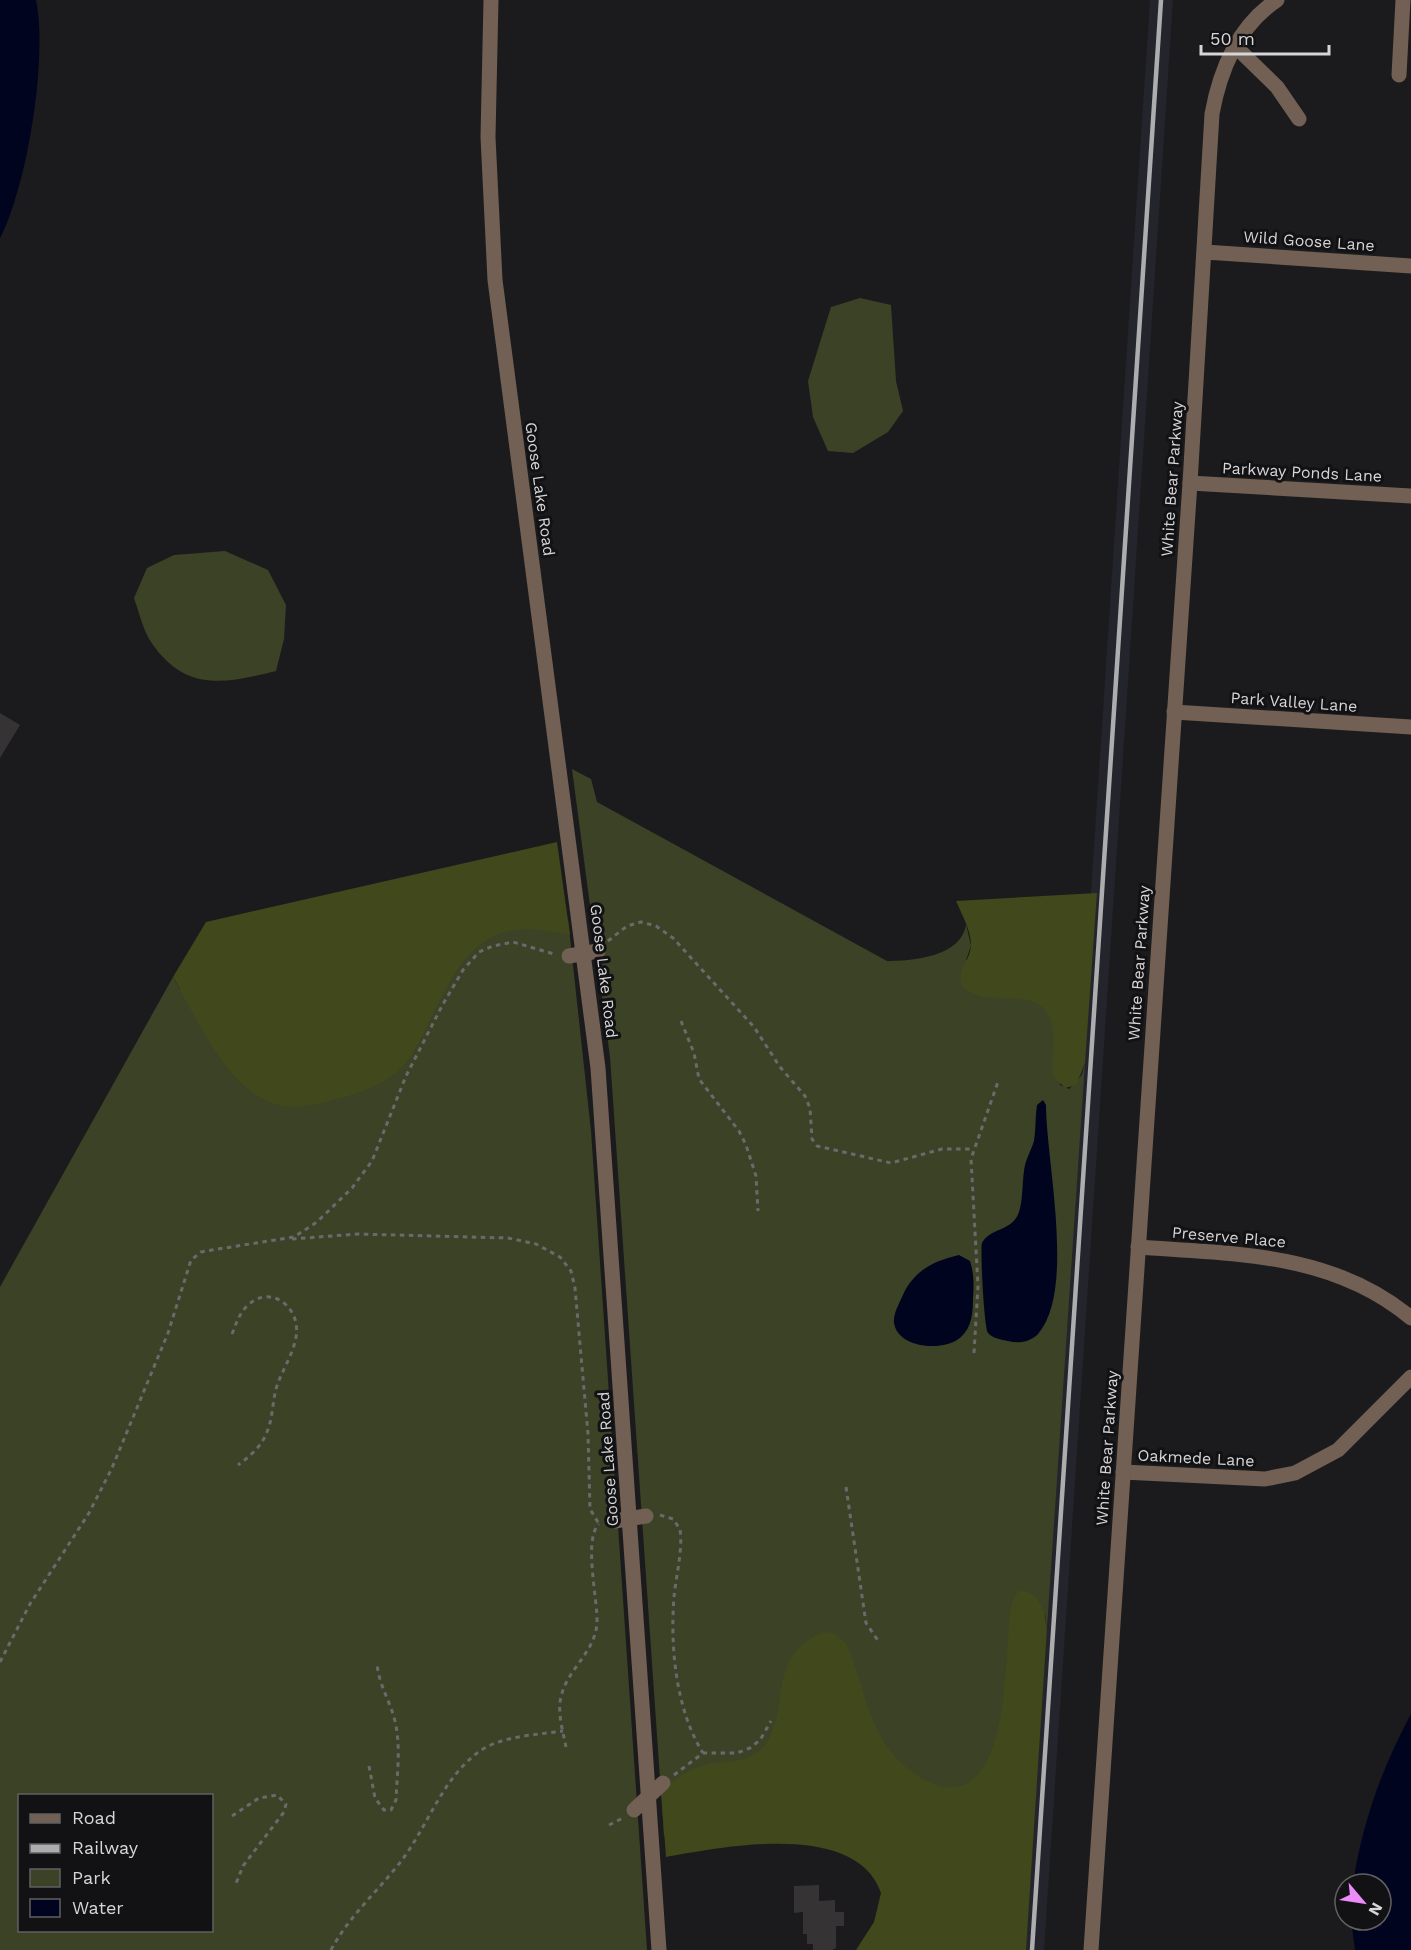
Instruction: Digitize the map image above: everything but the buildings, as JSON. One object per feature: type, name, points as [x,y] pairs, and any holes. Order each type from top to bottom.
[{"type":"street","name":"Goose Lake Road","points":[[491,0],[488,137],[495,280],[591,952],[603,1124],[623,1520],[649,1796],[659,1950]]},
{"type":"street","points":[[1399,75],[1402,0]]},
{"type":"street","name":"White Bear Parkway","points":[[1091,1950],[1190,483],[1212,114],[1217,87],[1235,46],[1268,3]]},
{"type":"street","points":[[1235,46],[1277,87],[1299,119]]},
{"type":"street","name":"Wild Goose Lane","points":[[1205,252],[1411,266]]},
{"type":"street","name":"Parkway Ponds Lane","points":[[1190,483],[1411,496]]},
{"type":"street","name":"Park Valley Lane","points":[[1174,712],[1411,727]]},
{"type":"street","points":[[569,956],[591,952]]},
{"type":"street","name":"Preserve Place","points":[[1137,1247],[1270,1256],[1306,1264],[1372,1291],[1411,1318]]},
{"type":"street","name":"Oakmede Lane","points":[[1123,1472],[1265,1479],[1294,1473],[1338,1450],[1411,1377]]},
{"type":"street","points":[[623,1520],[646,1516]]},
{"type":"street","points":[[634,1810],[663,1783]]},
{"type":"path","points":[[591,952],[622,929],[636,922],[652,924],[673,938],[760,1034],[780,1067],[805,1096],[810,1108],[812,1139],[817,1146],[891,1163],[942,1149],[973,1149]]},
{"type":"path","points":[[287,1240],[317,1222],[365,1172],[412,1063],[458,977],[472,958],[493,946],[513,942],[569,956]]},
{"type":"path","points":[[681,1021],[694,1053],[699,1080],[739,1131],[746,1145],[756,1176],[758,1211]]},
{"type":"path","points":[[974,1353],[978,1286],[971,1166],[973,1149],[999,1079]]},
{"type":"path","points":[[0,1662],[30,1604],[85,1519],[112,1468],[168,1333],[191,1260],[201,1252],[287,1240],[358,1234],[508,1238],[536,1244],[565,1262],[575,1288],[589,1449],[590,1509],[598,1524]]},
{"type":"path","points":[[232,1334],[245,1308],[263,1297],[276,1298],[286,1303],[293,1314],[296,1328],[294,1347],[276,1390],[267,1433],[256,1449],[238,1465]]},
{"type":"path","points":[[846,1487],[866,1623],[879,1642]]},
{"type":"path","points":[[646,1516],[668,1517],[676,1521],[680,1529],[674,1608],[678,1676],[686,1719],[704,1753]]},
{"type":"path","points":[[598,1524],[623,1520]]},
{"type":"path","points":[[566,1747],[560,1706],[562,1691],[596,1632],[597,1602],[591,1540],[598,1524]]},
{"type":"path","points":[[369,1766],[378,1803],[384,1810],[391,1810],[396,1791],[397,1735],[395,1720],[379,1680],[377,1664]]},
{"type":"path","points":[[663,1783],[704,1753],[730,1754],[743,1751],[760,1740],[771,1721]]},
{"type":"path","points":[[330,1950],[348,1924],[402,1860],[449,1784],[470,1760],[484,1749],[508,1739],[563,1731]]},
{"type":"path","points":[[232,1816],[265,1795],[278,1795],[286,1804],[284,1812],[243,1866],[235,1886]]},
{"type":"shaded area","points":[[1150,0],[1173,0],[1129,667],[1044,1950],[1021,1950]]},
{"type":"green space","points":[[860,298],[891,305],[896,381],[903,411],[888,432],[853,453],[828,451],[813,417],[808,381],[831,307]]},
{"type":"green space","points":[[225,551],[268,570],[286,605],[284,639],[276,671],[239,679],[206,680],[192,677],[177,669],[164,658],[148,637],[134,598],[147,568],[174,555]]},
{"type":"green space","points":[[572,769],[591,779],[597,802],[887,961],[922,958],[946,950],[962,935],[966,924],[971,946],[966,960],[1066,959],[1060,1085],[1069,1089],[1082,1075],[1085,1063],[1047,1628],[1045,1614],[1001,1902],[892,1840],[664,1836],[610,1057]]},
{"type":"green space","points":[[557,842],[570,935],[540,930],[509,931],[490,938],[476,948],[454,975],[421,1039],[405,1063],[383,1082],[355,1094],[298,1107],[282,1106],[263,1099],[246,1088],[217,1054],[173,977],[206,922]]},
{"type":"green space","points":[[498,880],[568,919],[591,1131],[647,1950],[0,1950],[0,1287],[173,977],[180,990]]},
{"type":"green space","points":[[1097,893],[1085,1063],[1076,1085],[1065,1088],[1054,1077],[1053,1028],[1045,1010],[1036,1003],[984,997],[973,994],[963,987],[961,971],[970,953],[971,941],[956,901]]},
{"type":"green space","points":[[1019,1591],[1032,1594],[1040,1603],[1047,1628],[1026,1950],[856,1950],[874,1922],[881,1893],[867,1870],[845,1855],[817,1847],[786,1844],[752,1845],[666,1857],[661,1790],[682,1775],[699,1767],[747,1758],[761,1750],[773,1729],[790,1660],[798,1649],[813,1637],[823,1633],[836,1634],[846,1644],[875,1725],[894,1755],[913,1773],[936,1785],[944,1787],[966,1784],[982,1770],[993,1747],[1005,1689],[1010,1613],[1014,1597]]},
{"type":"water","points":[[0,0],[36,0],[39,54],[33,121],[26,155],[19,187],[0,238]]},
{"type":"water","points":[[1043,1100],[1046,1105],[1056,1224],[1055,1288],[1049,1314],[1038,1334],[1028,1341],[1012,1342],[988,1333],[983,1288],[982,1243],[991,1234],[1012,1223],[1019,1212],[1025,1167],[1034,1141],[1037,1105]]},
{"type":"water","points":[[959,1255],[970,1261],[974,1289],[970,1324],[965,1333],[954,1342],[934,1346],[913,1343],[904,1338],[897,1332],[894,1320],[896,1309],[912,1280],[932,1264]]},
{"type":"water","points":[[1411,1714],[1411,1950],[1355,1950],[1353,1932],[1393,1932],[1393,1872],[1355,1872],[1374,1796]]},
{"type":"railway","points":[[1032,1950],[1161,0]]}]
